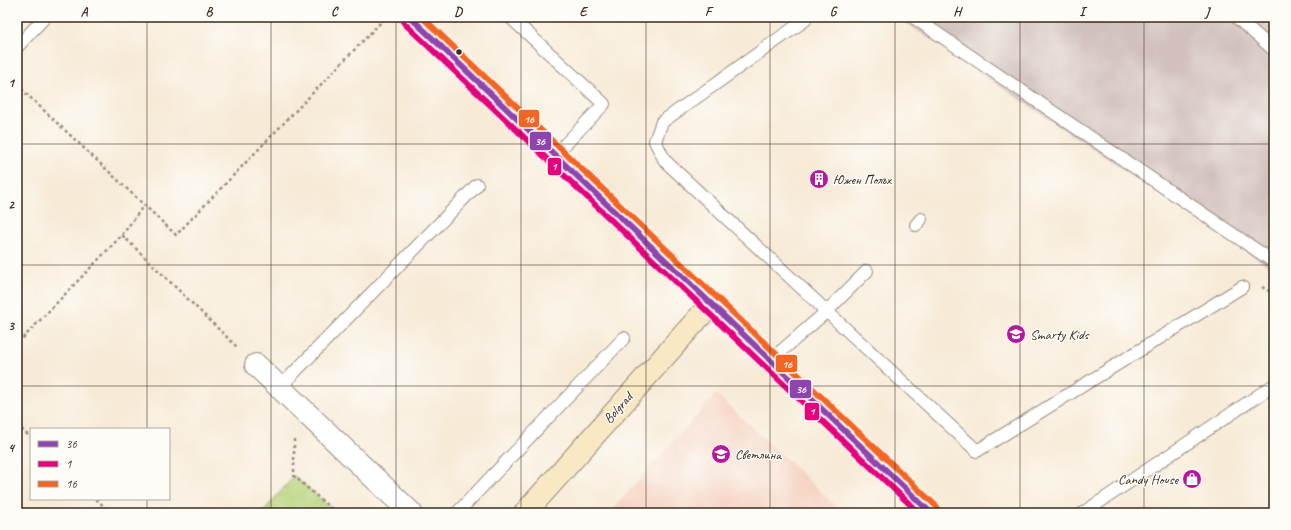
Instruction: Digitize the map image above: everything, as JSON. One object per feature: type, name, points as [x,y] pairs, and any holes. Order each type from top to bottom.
[{"type":"street","points":[[410,17],[931,513]]},
{"type":"street","name":"Bolgrad","points":[[525,513],[711,304]]},
{"type":"street","points":[[256,365],[411,513]]},
{"type":"lane","points":[[17,47],[45,17]]},
{"type":"lane","points":[[510,17],[604,104],[555,155]]},
{"type":"lane","points":[[913,17],[1274,262]]},
{"type":"lane","points":[[1236,17],[1274,50]]},
{"type":"lane","points":[[805,20],[662,122],[655,141],[665,161],[977,451],[1242,287]]},
{"type":"lane","points":[[287,394],[476,186]]},
{"type":"lane","points":[[771,360],[826,312],[867,271]]},
{"type":"lane","points":[[457,513],[624,338]]},
{"type":"lane","points":[[1084,513],[1274,385]]},
{"type":"path","points":[[17,84],[176,235],[386,17]]},
{"type":"path","points":[[17,338],[22,339],[122,235],[144,205]]},
{"type":"path","points":[[122,235],[256,365]]},
{"type":"path","points":[[287,394],[294,476],[336,513]]},
{"type":"path","points":[[17,425],[30,437]]},
{"type":"path","points":[[97,500],[111,513]]},
{"type":"shaded area","points":[[897,17],[1274,17],[1274,270]]},
{"type":"shaded area","name":"Светлина","points":[[716,394],[844,513],[609,513]]},
{"type":"green space","points":[[294,476],[336,513],[262,513]]},
{"type":"transit line","name":"36","points":[[410,17],[931,513]]},
{"type":"transit line","name":"16","points":[[422,17],[937,507]]},
{"type":"transit line","name":"1","points":[[404,23],[919,513]]},
{"type":"place","name":"Южен Полъх","points":[[819,179]]},
{"type":"place","name":"Smarty Kids","points":[[1016,334]]},
{"type":"place","name":"Светлина","points":[[721,454]]},
{"type":"place","name":"Candy House","points":[[1192,479]]}]
